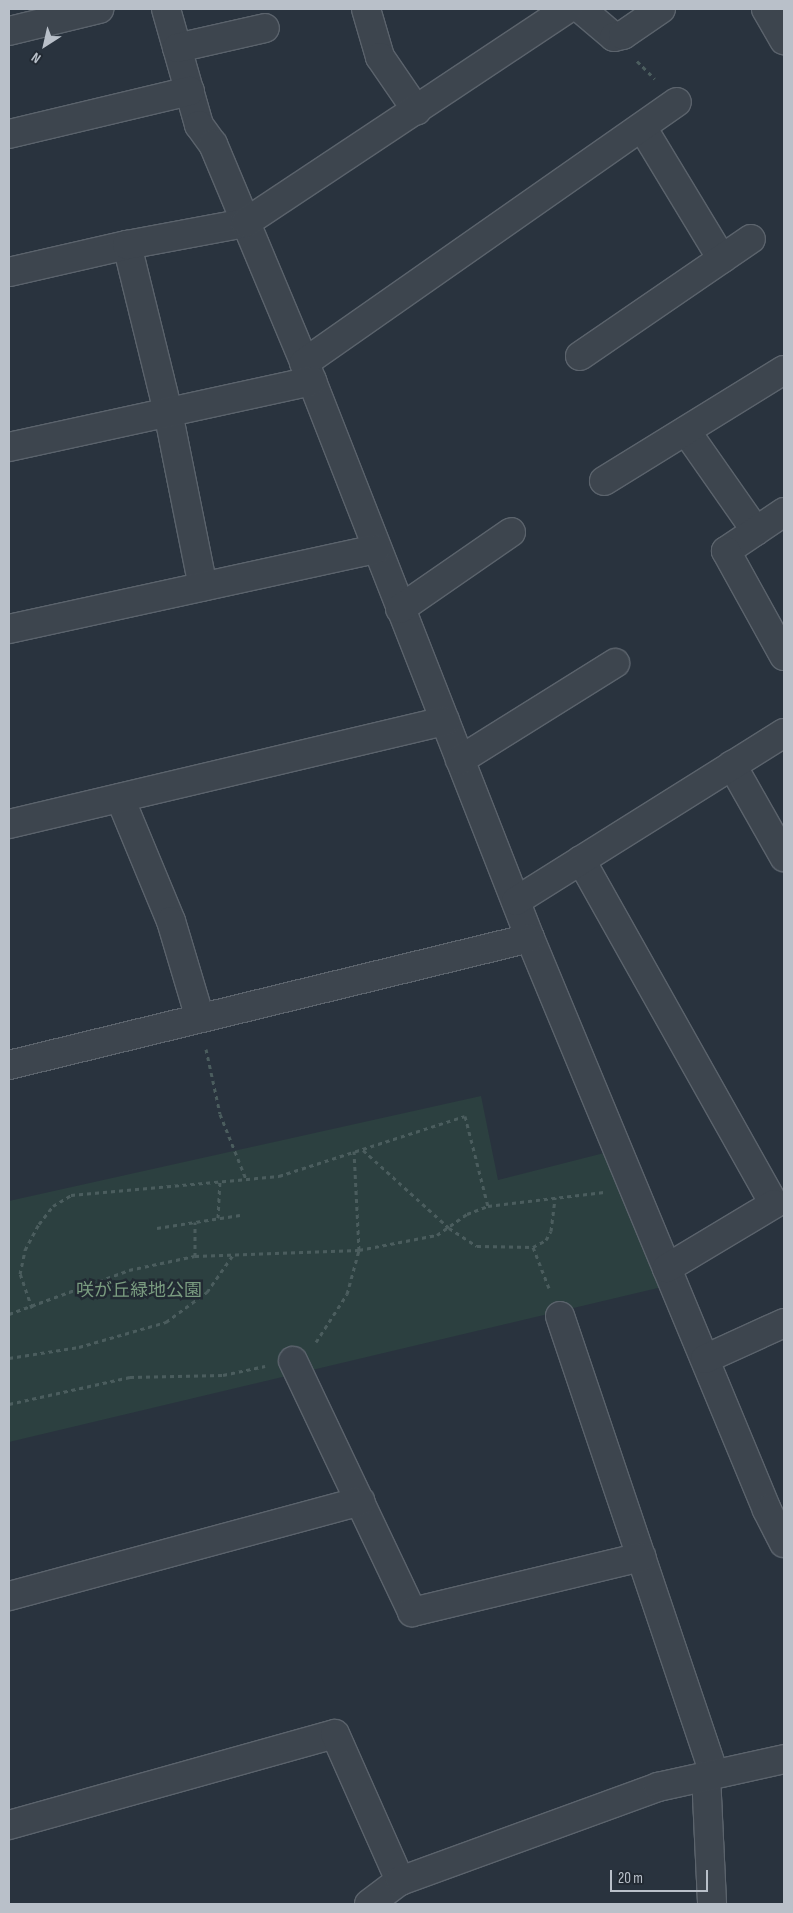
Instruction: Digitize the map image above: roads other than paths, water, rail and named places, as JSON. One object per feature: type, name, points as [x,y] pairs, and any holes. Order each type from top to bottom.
[{"type":"street","points":[[9,31],[99,9]]},
{"type":"street","points":[[166,9],[199,125],[213,144],[308,372],[530,938],[767,1510],[784,1543]]},
{"type":"street","points":[[366,9],[380,57],[417,111]]},
{"type":"street","points":[[9,272],[127,245],[245,223],[417,111],[567,9]]},
{"type":"street","points":[[581,9],[614,37],[623,35],[661,9]]},
{"type":"street","points":[[766,9],[784,40]]},
{"type":"street","points":[[177,48],[265,28]]},
{"type":"street","points":[[9,134],[190,90]]},
{"type":"street","points":[[9,447],[168,412],[308,372],[677,102]]},
{"type":"street","points":[[642,127],[722,259]]},
{"type":"street","points":[[580,356],[751,239]]},
{"type":"street","points":[[127,245],[168,412],[203,587]]},
{"type":"street","points":[[604,481],[784,370]]},
{"type":"street","points":[[686,431],[756,531]]},
{"type":"street","points":[[784,512],[726,551],[784,656]]},
{"type":"street","points":[[400,609],[511,532]]},
{"type":"street","points":[[9,629],[376,549]]},
{"type":"street","points":[[460,760],[614,663]]},
{"type":"street","points":[[9,824],[445,721]]},
{"type":"street","points":[[516,900],[784,733]]},
{"type":"street","points":[[732,765],[784,857]]},
{"type":"street","points":[[120,798],[171,921],[200,1018]]},
{"type":"street","points":[[581,860],[774,1204],[667,1268]]},
{"type":"street","points":[[9,1065],[530,938]]},
{"type":"street","points":[[560,1316],[641,1557],[710,1774],[712,1904]]},
{"type":"street","points":[[705,1359],[784,1323]]},
{"type":"street","points":[[292,1361],[412,1612],[641,1557]]},
{"type":"street","points":[[9,1596],[360,1501]]},
{"type":"street","points":[[9,1825],[336,1734],[400,1881]]},
{"type":"street","points":[[369,1904],[400,1881],[658,1787],[784,1759]]},
{"type":"park label","name":"咲が丘緑地公園","points":[[139,1291]]}]
